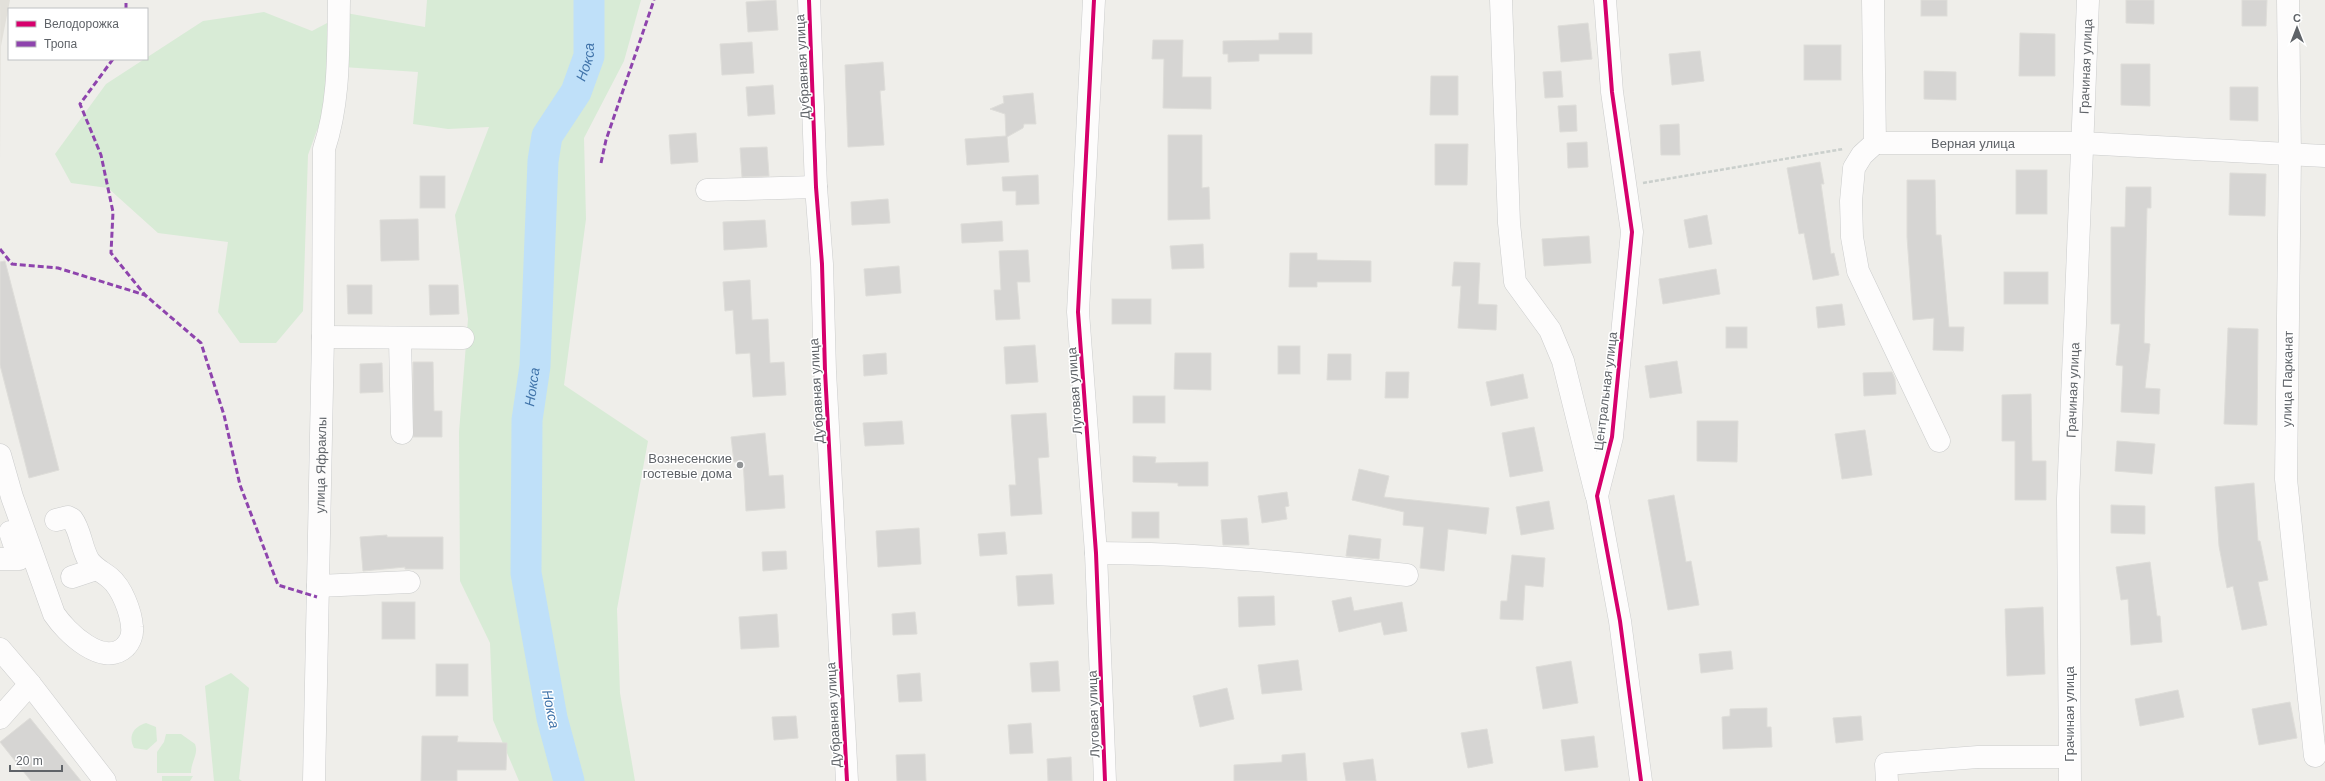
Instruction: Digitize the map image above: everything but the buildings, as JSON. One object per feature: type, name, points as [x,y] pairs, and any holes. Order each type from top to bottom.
[{"type":"street","name":"улица Яфраклы","points":[[314,781],[324,149],[332,126],[336,104],[339,0]]},
{"type":"street","name":"Дубравная улица","points":[[808,0],[816,187],[822,264],[825,371],[847,781]]},
{"type":"street","name":"Луговая улица","points":[[1094,0],[1078,312],[1096,553],[1105,781]]},
{"type":"street","points":[[1501,0],[1509,224],[1516,282],[1550,330],[1562,361],[1597,496]]},
{"type":"street","name":"Центральная улица","points":[[1605,0],[1612,92],[1632,232],[1612,437],[1597,496],[1620,621],[1641,781]]},
{"type":"street","points":[[1873,0],[1875,143],[1862,155],[1854,168],[1851,201],[1852,237],[1858,271],[1939,441]]},
{"type":"street","name":"Грачиная улица","points":[[2070,781],[2068,499],[2088,0]]},
{"type":"street","name":"улица Парканат","points":[[2288,0],[2290,155],[2286,479],[2315,756]]},
{"type":"street","name":"Верная улица","points":[[1875,143],[2082,143],[2325,156]]},
{"type":"street","points":[[707,190],[816,187]]},
{"type":"street","points":[[322,337],[463,338]]},
{"type":"street","points":[[400,338],[402,433]]},
{"type":"street","points":[[0,455],[12,497],[54,614],[64,628],[94,650],[109,654],[124,648],[131,636],[132,628],[119,588],[110,578],[96,569],[86,555],[72,519],[68,517],[56,520]]},
{"type":"street","points":[[0,498],[19,559],[0,559]]},
{"type":"street","points":[[1096,553],[1158,553],[1281,562],[1407,575]]},
{"type":"street","points":[[72,577],[96,569]]},
{"type":"street","points":[[318,586],[409,582]]},
{"type":"street","points":[[0,649],[30,684],[105,781]]},
{"type":"street","points":[[0,718],[30,684]]},
{"type":"street","points":[[1887,781],[1886,764],[1978,756],[2069,756]]},
{"type":"path","points":[[1625,186],[1844,149]]},
{"type":"shaded area","points":[[0,0],[10,0],[1,46],[1,162]]},
{"type":"green space","points":[[427,0],[641,0],[624,61],[584,138],[586,219],[564,385],[648,441],[617,609],[620,693],[635,781],[519,781],[493,720],[490,643],[460,581],[459,432],[468,319],[455,215],[489,127],[448,129],[413,124],[418,72],[328,66],[327,115],[317,130],[308,155],[303,311],[276,343],[240,343],[218,312],[228,242],[158,233],[108,188],[71,183],[55,154],[106,84],[143,60],[148,60],[148,57],[203,21],[264,12],[312,31],[346,13],[425,27]]},
{"type":"green space","points":[[231,673],[249,688],[239,779],[242,781],[214,781],[205,686]]},
{"type":"green space","points":[[146,723],[156,727],[157,741],[147,750],[134,748],[132,744],[133,732],[138,727]]},
{"type":"green space","points":[[166,734],[181,734],[195,744],[196,751],[191,773],[157,773],[157,752],[164,742]]},
{"type":"green space","points":[[162,776],[193,776],[190,781],[162,781]]},
{"type":"waterway","name":"Нокса","points":[[569,781],[552,718],[526,573],[527,420],[535,366],[543,161],[547,136],[576,92],[589,56],[589,0]]},
{"type":"marked path","points":[[126,0],[126,8]]},
{"type":"marked path","points":[[601,163],[606,140],[654,0]]},
{"type":"marked path","points":[[112,60],[80,104],[101,155],[113,212],[111,253],[145,295],[201,343],[224,415],[240,485],[278,585],[317,597]]},
{"type":"marked path","points":[[0,249],[12,264],[58,268],[145,295]]},
{"type":"cycle path","points":[[809,0],[816,187],[822,264],[825,371],[847,781]]},
{"type":"cycle path","points":[[1094,0],[1078,312],[1096,553],[1105,781]]},
{"type":"cycle path","points":[[1605,0],[1612,92],[1632,232],[1612,437],[1597,496],[1620,621],[1641,781]]},
{"type":"place","name":"Вознесенские гостевые дома","points":[[740,465]]}]
